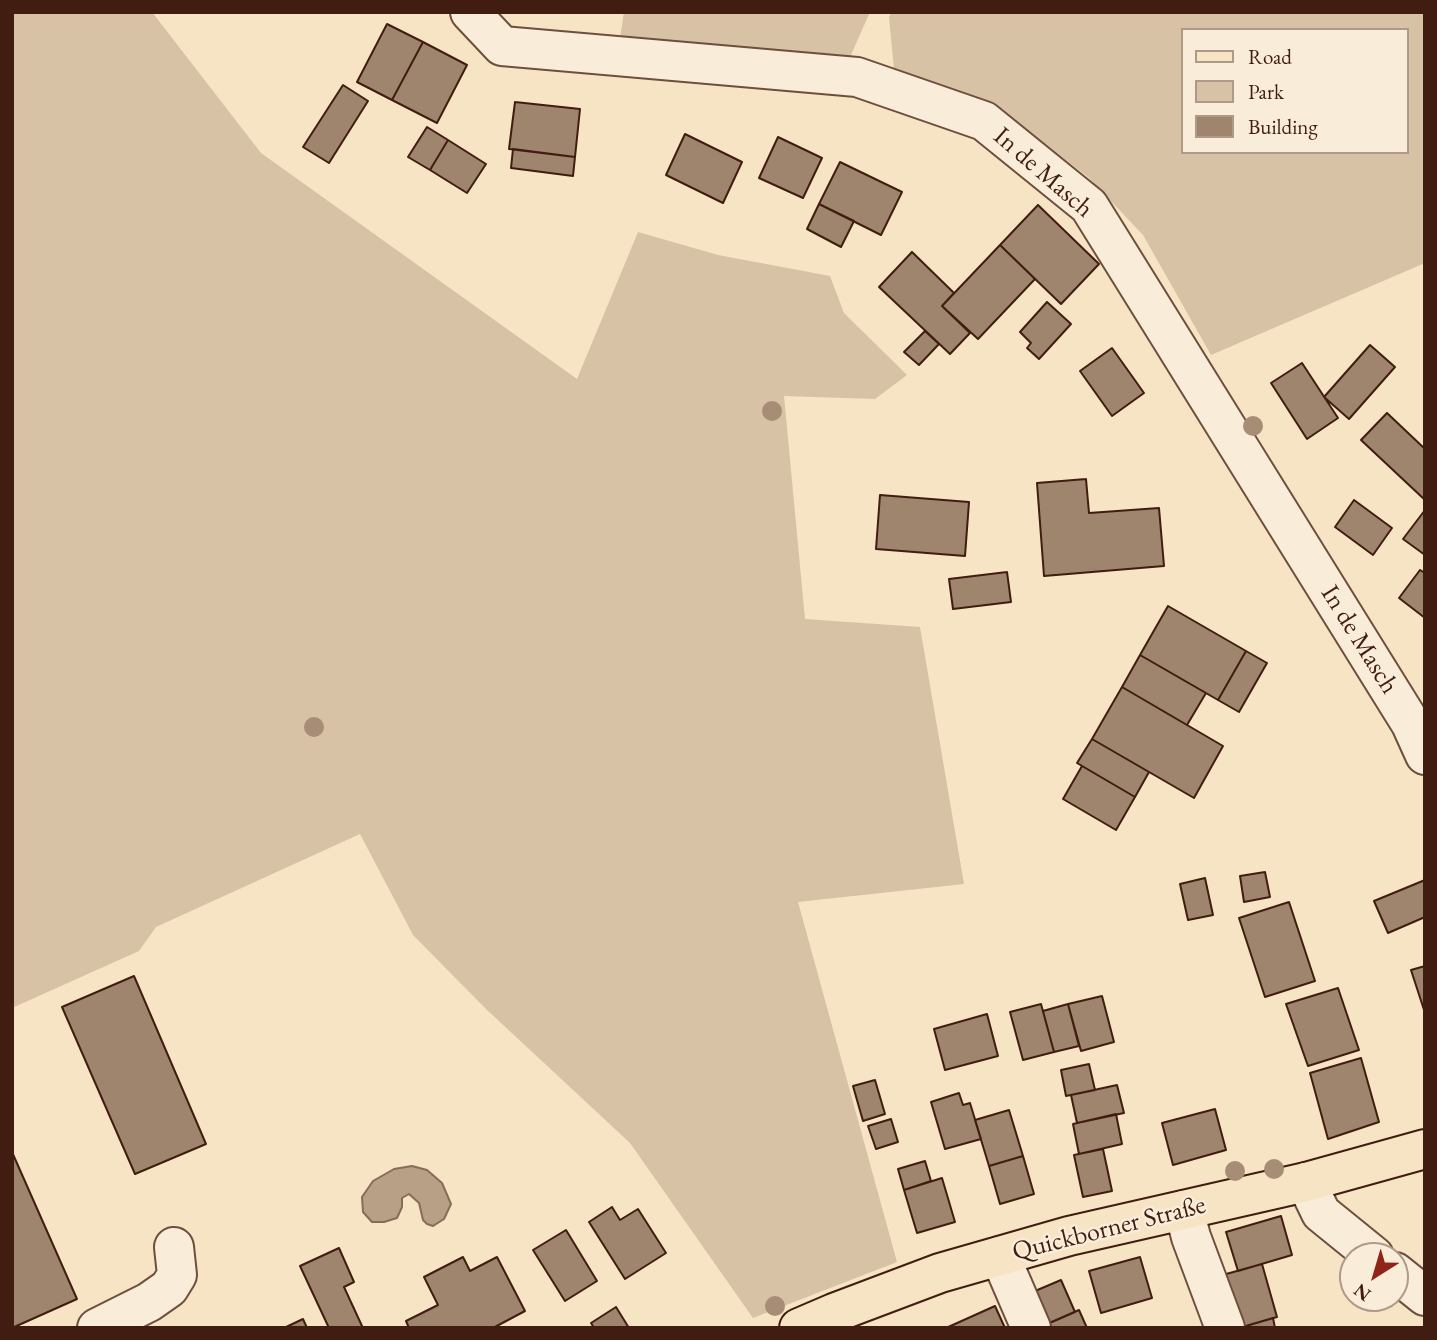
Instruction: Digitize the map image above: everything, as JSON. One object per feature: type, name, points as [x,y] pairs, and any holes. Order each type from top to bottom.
[{"type":"main road","name":"Quickborner Straße","points":[[799,1328],[855,1317],[940,1273],[1069,1236],[1306,1182],[1425,1149]]},
{"type":"street","name":"In de Masch","points":[[470,12],[502,46],[857,77],[984,121],[1089,206],[1420,735]]},
{"type":"street","points":[[1306,1182],[1321,1213],[1357,1242]]},
{"type":"street","points":[[1184,1210],[1191,1237],[1225,1328]]},
{"type":"street","points":[[97,1328],[169,1289],[177,1275],[174,1247]]},
{"type":"street","points":[[1000,1256],[1031,1328]]},
{"type":"street","points":[[1409,1283],[1425,1296]]},
{"type":"green space","points":[[12,12],[152,12],[261,153],[577,379],[638,232],[718,255],[830,276],[844,313],[907,375],[875,399],[784,396],[805,619],[920,627],[964,884],[798,902],[897,1262],[753,1318],[630,1143],[486,1009],[413,935],[360,834],[156,927],[139,951],[12,1008]]},
{"type":"green space","points":[[624,12],[870,12],[846,66],[620,38]]},
{"type":"green space","points":[[892,12],[1425,12],[1425,263],[1211,355],[1143,235],[1088,177],[1002,112],[895,80],[889,17]]},
{"type":"shaded area","points":[[412,1166],[427,1170],[442,1183],[451,1204],[444,1219],[433,1226],[427,1224],[423,1220],[419,1203],[409,1194],[402,1198],[402,1207],[397,1218],[372,1222],[363,1212],[362,1197],[373,1181],[394,1169]]},
{"type":"building","points":[[387,24],[423,42],[392,100],[357,82]]},
{"type":"building","points":[[423,42],[467,65],[437,123],[392,100]]},
{"type":"building","points":[[343,85],[368,101],[329,163],[303,147]]},
{"type":"building","points":[[515,102],[580,109],[575,157],[509,149]]},
{"type":"building","points":[[427,127],[448,140],[430,170],[408,157]]},
{"type":"building","points":[[685,134],[742,162],[723,203],[666,175]]},
{"type":"building","points":[[778,137],[822,158],[803,198],[759,178]]},
{"type":"building","points":[[448,140],[486,164],[467,193],[430,170]]},
{"type":"building","points":[[513,149],[575,157],[573,176],[511,168]]},
{"type":"building","points":[[840,162],[902,192],[881,235],[819,204]]},
{"type":"building","points":[[819,204],[854,221],[841,247],[807,229]]},
{"type":"building","points":[[1038,205],[1099,264],[1061,304],[1000,245]]},
{"type":"building","points":[[1000,245],[1035,279],[978,339],[942,306]]},
{"type":"building","points":[[912,252],[954,293],[942,306],[970,333],[950,354],[879,287]]},
{"type":"building","points":[[1047,302],[1071,324],[1039,359],[1027,348],[1031,343],[1020,332]]},
{"type":"building","points":[[925,331],[939,344],[919,365],[904,352]]},
{"type":"building","points":[[1370,345],[1395,367],[1349,419],[1324,397]]},
{"type":"building","points":[[1112,348],[1144,393],[1112,416],[1080,371]]},
{"type":"building","points":[[1302,363],[1338,418],[1307,439],[1271,383]]},
{"type":"building","points":[[1387,413],[1425,449],[1425,500],[1361,440]]},
{"type":"building","points":[[1086,479],[1089,513],[1159,508],[1164,566],[1044,576],[1037,483]]},
{"type":"building","points":[[880,495],[969,502],[965,556],[876,549]]},
{"type":"building","points":[[1354,500],[1392,528],[1373,555],[1335,527]]},
{"type":"building","points":[[1425,510],[1425,555],[1403,539]]},
{"type":"building","points":[[1420,570],[1425,573],[1425,618],[1399,598]]},
{"type":"building","points":[[1007,572],[1011,602],[953,609],[949,579]]},
{"type":"building","points":[[1168,606],[1246,651],[1218,700],[1140,655]]},
{"type":"building","points":[[1246,651],[1267,663],[1239,712],[1218,700]]},
{"type":"building","points":[[1140,655],[1206,693],[1187,725],[1122,687]]},
{"type":"building","points":[[1122,687],[1223,746],[1194,798],[1092,739]]},
{"type":"building","points":[[1092,739],[1149,772],[1135,797],[1077,763]]},
{"type":"building","points":[[1082,766],[1135,797],[1116,830],[1063,799]]},
{"type":"building","points":[[1265,872],[1270,897],[1244,902],[1240,876]]},
{"type":"building","points":[[1205,878],[1213,915],[1188,920],[1180,884]]},
{"type":"building","points":[[1425,880],[1425,917],[1388,933],[1374,901]]},
{"type":"building","points":[[1289,902],[1315,981],[1265,997],[1239,918]]},
{"type":"building","points":[[1425,966],[1425,1013],[1411,970]]},
{"type":"building","points":[[134,976],[206,1144],[135,1174],[62,1007]]},
{"type":"building","points":[[1338,988],[1359,1050],[1308,1066],[1286,1004]]},
{"type":"building","points":[[1102,996],[1114,1042],[1081,1051],[1068,1004]]},
{"type":"building","points":[[1041,1004],[1054,1052],[1023,1060],[1010,1012]]},
{"type":"building","points":[[1068,1004],[1079,1046],[1054,1052],[1043,1011]]},
{"type":"building","points":[[987,1014],[998,1056],[945,1070],[934,1029]]},
{"type":"building","points":[[1361,1058],[1379,1122],[1328,1139],[1310,1073]]},
{"type":"building","points":[[1089,1064],[1095,1090],[1066,1096],[1061,1070]]},
{"type":"building","points":[[875,1080],[885,1114],[863,1121],[853,1086]]},
{"type":"building","points":[[1117,1085],[1124,1113],[1077,1123],[1071,1095]]},
{"type":"building","points":[[959,1093],[963,1105],[970,1103],[981,1139],[945,1149],[931,1102]]},
{"type":"building","points":[[1215,1109],[1226,1150],[1173,1165],[1162,1123]]},
{"type":"building","points":[[1009,1110],[1023,1156],[989,1166],[975,1120]]},
{"type":"building","points":[[1116,1114],[1122,1144],[1079,1154],[1073,1124]]},
{"type":"building","points":[[891,1119],[898,1142],[876,1149],[868,1126]]},
{"type":"building","points":[[1103,1149],[1112,1191],[1083,1197],[1074,1155]]},
{"type":"building","points":[[12,1152],[77,1299],[12,1328]]},
{"type":"building","points":[[1023,1156],[1034,1194],[1000,1204],[989,1166]]},
{"type":"building","points":[[925,1161],[931,1181],[904,1190],[898,1169]]},
{"type":"building","points":[[942,1178],[955,1222],[917,1233],[904,1190]]},
{"type":"building","points":[[612,1207],[620,1220],[638,1209],[666,1253],[625,1279],[589,1222]]},
{"type":"building","points":[[1281,1216],[1292,1255],[1238,1271],[1226,1232]]},
{"type":"building","points":[[566,1230],[597,1281],[565,1301],[533,1250]]},
{"type":"building","points":[[339,1248],[354,1282],[344,1287],[362,1326],[359,1328],[329,1328],[300,1266]]},
{"type":"building","points":[[463,1257],[470,1271],[497,1257],[525,1311],[493,1328],[409,1328],[406,1321],[438,1305],[424,1277]]},
{"type":"building","points":[[1140,1257],[1152,1298],[1101,1313],[1089,1271]]},
{"type":"building","points":[[1262,1264],[1277,1317],[1239,1328],[1219,1276]]},
{"type":"building","points":[[1061,1280],[1075,1312],[1038,1328],[1021,1297]]},
{"type":"building","points":[[995,1306],[1005,1328],[946,1328]]},
{"type":"building","points":[[616,1307],[629,1328],[594,1328],[591,1323]]},
{"type":"building","points":[[1079,1310],[1087,1328],[1049,1328],[1047,1324]]},
{"type":"building","points":[[1273,1318],[1275,1328],[1239,1328]]},
{"type":"building","points":[[303,1319],[307,1328],[284,1328]]}]
